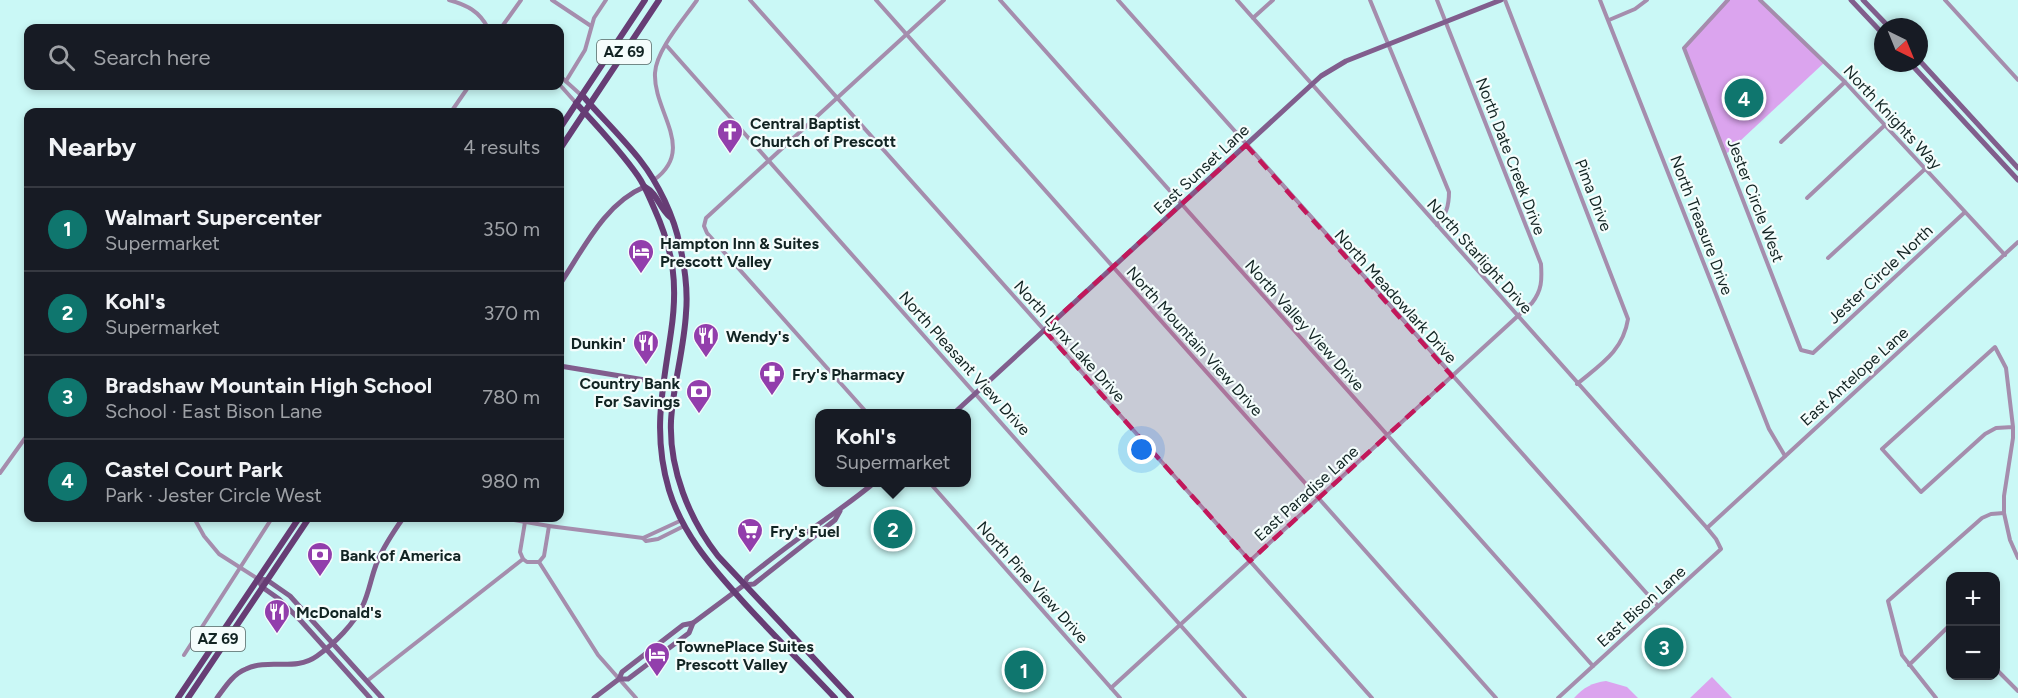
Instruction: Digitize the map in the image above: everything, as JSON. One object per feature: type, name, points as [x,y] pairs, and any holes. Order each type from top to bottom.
[{"type":"main road","name":"AZ 69","points":[[564,122],[645,0]]},
{"type":"main road","name":"AZ 69","points":[[564,143],[659,0]]},
{"type":"main road","points":[[582,95],[636,156],[653,181],[680,243],[686,292],[686,314],[671,423],[680,483],[688,507],[702,534],[718,556],[851,698]]},
{"type":"main road","points":[[576,103],[626,161],[644,187],[670,250],[674,276],[673,314],[658,429],[670,492],[683,523],[706,560],[765,627],[835,698]]},
{"type":"main road","points":[[626,161],[634,164],[644,178],[653,181]]},
{"type":"main road","points":[[644,187],[654,193],[664,212],[671,218]]},
{"type":"main road","name":"AZ 69","points":[[178,698],[296,522]]},
{"type":"main road","name":"AZ 69","points":[[188,698],[306,522]]},
{"type":"street","points":[[449,0],[468,6],[480,15],[486,24]]},
{"type":"street","points":[[504,24],[521,0]]},
{"type":"street","points":[[552,0],[591,26]]},
{"type":"street","points":[[582,95],[566,81],[585,50],[594,18],[606,0]]},
{"type":"street","points":[[653,181],[668,166],[674,146],[656,78],[658,59],[697,0]]},
{"type":"street","name":"North Lynx Lake Drive","points":[[750,0],[1372,698]]},
{"type":"street","name":"North Mountain View Drive","points":[[876,0],[1496,698]]},
{"type":"street","points":[[864,409],[707,233],[704,226],[706,218],[944,0]]},
{"type":"street","name":"North Valley View Drive","points":[[1000,0],[1593,666]]},
{"type":"street","name":"North Meadowlark Drive","points":[[1118,0],[1658,606]]},
{"type":"street","name":"North Starlight Drive","points":[[1237,0],[1707,528]]},
{"type":"street","points":[[1253,18],[1273,0]]},
{"type":"street","points":[[1370,0],[1449,192],[1449,205],[1444,217],[1437,225]]},
{"type":"street","name":"North Date Creek Drive","points":[[1437,0],[1541,264],[1542,281],[1539,294],[1518,316]]},
{"type":"street","name":"East Sunset Lane","points":[[958,409],[1321,75],[1338,65],[1503,0]]},
{"type":"street","name":"Pima Drive","points":[[1503,0],[1628,319],[1623,339],[1617,348],[1577,384]]},
{"type":"street","name":"North Treasure Drive","points":[[1600,0],[1770,431],[1785,456]]},
{"type":"street","points":[[1609,20],[1635,9],[1647,0]]},
{"type":"street","name":"Jester Circle West","points":[[1728,0],[1684,48],[1801,350],[1812,353]]},
{"type":"street","name":"North Knights Way","points":[[1760,0],[1845,82],[2005,255]]},
{"type":"street","points":[[1851,0],[1874,24]]},
{"type":"street","points":[[1863,0],[1880,18]]},
{"type":"street","points":[[1945,0],[2018,80]]},
{"type":"street","name":"North Pleasant View Drive","points":[[666,45],[1245,698]]},
{"type":"street","points":[[1928,70],[2018,168]]},
{"type":"street","points":[[1919,72],[2018,180]]},
{"type":"street","points":[[1931,85],[1937,80]]},
{"type":"street","points":[[1781,142],[1845,82]]},
{"type":"street","points":[[455,108],[466,90]]},
{"type":"street","points":[[564,90],[576,103]]},
{"type":"street","points":[[1807,198],[1885,125]]},
{"type":"street","points":[[1828,258],[1926,169]]},
{"type":"street","points":[[564,278],[612,210],[632,193],[644,187]]},
{"type":"street","name":"Jester Circle North","points":[[1812,353],[1964,213]]},
{"type":"street","name":"East Antelope Lane","points":[[1707,528],[2018,242]]},
{"type":"street","name":"East Paradise Lane","points":[[1111,688],[1518,316]]},
{"type":"street","points":[[2013,427],[1996,428],[1985,434],[1921,492],[1882,449],[1995,347],[2006,368],[2013,427],[2004,513],[2010,540],[2018,558]]},
{"type":"street","points":[[564,367],[675,385]]},
{"type":"street","points":[[0,474],[24,440]]},
{"type":"street","points":[[744,585],[747,578],[789,545],[840,511],[870,487]]},
{"type":"street","name":"North Pine View Drive","points":[[933,487],[1120,698]]},
{"type":"street","points":[[594,698],[619,679],[622,672],[676,630],[683,625],[693,623],[744,585],[754,584],[778,566],[835,520],[840,511]]},
{"type":"street","points":[[1936,698],[1902,655],[1888,601],[1982,518],[1991,514],[2004,513]]},
{"type":"street","points":[[196,522],[219,554],[258,579],[262,587],[279,599],[370,698]]},
{"type":"street","points":[[184,655],[269,522]]},
{"type":"street","points":[[217,698],[230,681],[246,669],[262,665],[300,664],[318,656],[332,643],[351,624],[359,612],[384,546],[401,522]]},
{"type":"street","points":[[539,562],[528,562],[523,559],[520,552],[525,522],[643,538],[683,523]]},
{"type":"street","points":[[539,562],[544,556],[549,526]]},
{"type":"street","name":"East Bison Lane","points":[[1558,698],[1721,549],[1707,528]]},
{"type":"street","points":[[367,681],[523,559]]},
{"type":"street","points":[[539,562],[598,655],[636,698]]},
{"type":"street","points":[[258,579],[267,580],[290,596],[382,698]]},
{"type":"street","points":[[619,679],[628,679],[689,633],[693,623]]},
{"type":"street","points":[[1909,665],[1949,626]]},
{"type":"street","points":[[2000,674],[2018,691]]},
{"type":"highlighted area","points":[[1246,145],[1452,376],[1250,561],[1044,330]]},
{"type":"shaded area","points":[[1725,0],[1758,0],[1825,62],[1725,155],[1684,48]]},
{"type":"shaded area","points":[[1712,677],[1732,698],[1690,698]]},
{"type":"shaded area","points":[[1606,681],[1627,687],[1638,698],[1574,698],[1588,686]]},
{"type":"place","name":"Castel Court Park","points":[[1744,98]]},
{"type":"place","name":"Central Baptist Churtch of Prescott","points":[[730,155]]},
{"type":"place","name":"Hampton Inn & Suites Prescott Valley","points":[[641,275]]},
{"type":"place","name":"Wendy's","points":[[706,359]]},
{"type":"place","name":"Dunkin'","points":[[646,366]]},
{"type":"place","name":"Fry's Pharmacy","points":[[772,397]]},
{"type":"place","name":"Country Bank For Savings","points":[[699,415]]},
{"type":"place","name":"Kohl's","points":[[893,529]]},
{"type":"place","name":"Fry's Fuel","points":[[750,554]]},
{"type":"place","name":"Bank of America","points":[[320,578]]},
{"type":"place","name":"McDonald's","points":[[277,635]]},
{"type":"place","name":"Bradshaw Mountain High School","points":[[1664,647]]},
{"type":"place","name":"Walmart Supercenter","points":[[1024,670]]},
{"type":"place","name":"TownePlace Suites Prescott Valley","points":[[657,678]]}]
